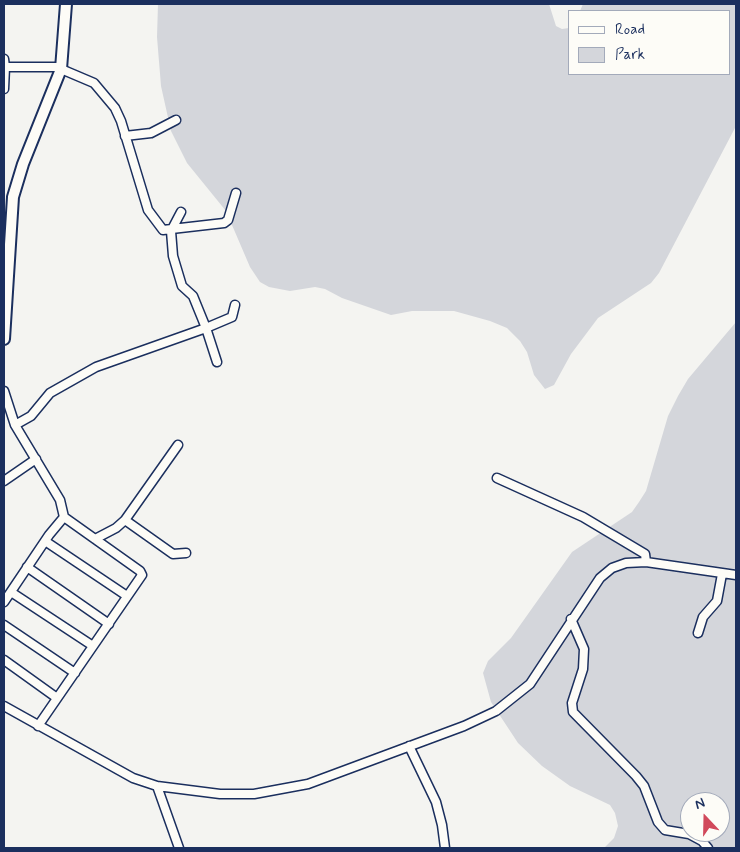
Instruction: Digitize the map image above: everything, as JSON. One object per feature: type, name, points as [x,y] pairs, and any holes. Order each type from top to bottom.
[{"type":"main road","points":[[4,339],[13,197],[23,164],[61,68],[66,4]]},
{"type":"street","points":[[4,89],[4,63],[61,68],[94,83],[115,108],[126,136],[148,210],[163,230],[171,231],[224,223],[228,220],[236,193]]},
{"type":"street","points":[[126,136],[151,133],[176,120]]},
{"type":"street","points":[[181,212],[171,231],[172,256],[182,286],[193,296],[217,362]]},
{"type":"street","points":[[15,425],[31,416],[50,393],[96,367],[206,328],[232,316],[235,305]]},
{"type":"street","points":[[4,391],[15,425],[60,500],[64,517],[140,571],[142,575],[38,726]]},
{"type":"street","points":[[95,539],[116,528],[125,520],[178,445]]},
{"type":"street","points":[[4,481],[36,459]]},
{"type":"street","points":[[497,478],[584,517],[645,554],[646,562]]},
{"type":"street","points":[[4,602],[45,541],[64,517]]},
{"type":"street","points":[[125,520],[173,554],[186,553]]},
{"type":"street","points":[[45,541],[127,596]]},
{"type":"street","points":[[4,706],[116,770],[157,786],[220,794],[254,794],[308,784],[488,715],[517,696],[530,684],[540,671],[571,619],[600,578],[612,568],[626,563],[646,562],[736,576]]},
{"type":"street","points":[[27,567],[109,624]]},
{"type":"street","points":[[698,633],[703,617],[717,601],[722,574]]},
{"type":"street","points":[[10,592],[93,646]]},
{"type":"street","points":[[571,619],[584,649],[583,669],[572,703],[573,712],[644,786],[658,822],[665,830],[689,834],[702,841],[708,848]]},
{"type":"street","points":[[4,625],[74,673]]},
{"type":"street","points":[[4,660],[57,698]]},
{"type":"street","points":[[409,746],[436,802],[445,848]]},
{"type":"street","points":[[157,786],[179,848]]},
{"type":"green space","points":[[158,4],[549,4],[556,26],[562,29],[568,28],[568,75],[730,75],[730,10],[580,10],[583,4],[736,4],[736,126],[659,273],[651,283],[598,318],[571,354],[554,385],[545,389],[534,375],[527,352],[520,341],[507,328],[490,321],[454,311],[412,311],[391,315],[342,298],[325,289],[315,287],[290,291],[269,287],[260,282],[250,267],[226,211],[187,163],[171,131],[161,86],[157,37]]},
{"type":"green space","points":[[736,322],[736,848],[604,848],[614,838],[618,826],[615,813],[610,805],[570,786],[542,766],[518,743],[491,702],[483,673],[488,661],[511,638],[572,552],[632,512],[646,491],[668,416],[688,379]]}]
